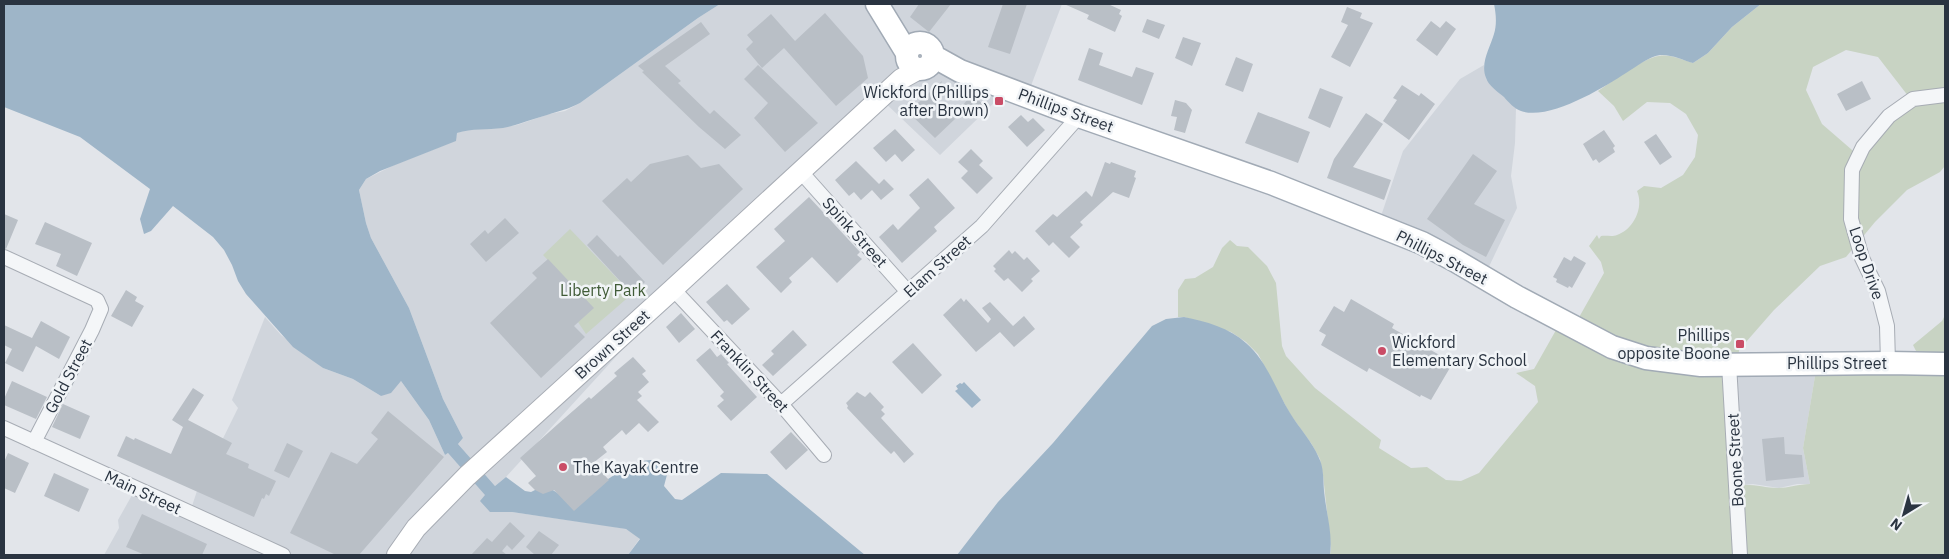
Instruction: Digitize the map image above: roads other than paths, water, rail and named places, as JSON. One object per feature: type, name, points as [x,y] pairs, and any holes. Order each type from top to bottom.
[{"type":"main road","points":[[877,4],[901,46],[920,62]]},
{"type":"main road","name":"Phillips Street","points":[[920,62],[1271,183],[1422,243],[1517,297],[1612,347],[1646,358],[1701,365],[1945,364]]},
{"type":"main road","name":"Brown Street","points":[[397,555],[416,528],[473,470],[920,62]]},
{"type":"street","name":"Loop Drive","points":[[1888,363],[1887,326],[1878,291],[1862,258],[1851,219],[1852,170],[1863,147],[1889,116],[1913,99],[1945,95]]},
{"type":"street","name":"Elam Street","points":[[781,404],[982,226],[1079,116]]},
{"type":"street","name":"Spink Street","points":[[801,172],[908,292]]},
{"type":"street","name":"Gold Street","points":[[4,258],[97,300],[101,309],[34,442]]},
{"type":"street","name":"Franklin Street","points":[[673,289],[781,404],[824,455]]},
{"type":"street","name":"Boone Street","points":[[1729,364],[1740,555]]},
{"type":"street","name":"Main Street","points":[[4,428],[283,555]]},
{"type":"water","points":[[4,4],[720,4],[576,105],[509,127],[468,130],[457,133],[456,141],[380,171],[366,179],[359,190],[366,223],[371,238],[409,308],[443,399],[463,438],[458,444],[495,486],[506,477],[525,491],[531,492],[545,485],[559,494],[596,485],[633,463],[659,460],[668,471],[664,486],[675,499],[682,500],[721,473],[767,474],[865,555],[628,555],[640,539],[626,529],[512,512],[490,512],[480,501],[485,495],[448,453],[445,455],[429,420],[401,381],[391,393],[381,396],[353,379],[323,368],[293,347],[246,294],[224,250],[213,237],[173,206],[151,231],[144,234],[140,219],[150,189],[80,137],[4,107]]},
{"type":"water","points":[[1494,4],[1761,4],[1732,27],[1708,53],[1693,63],[1668,55],[1656,56],[1642,62],[1604,87],[1575,101],[1546,111],[1533,113],[1521,111],[1514,107],[1487,81],[1484,67],[1496,26]]},
{"type":"water","points":[[1184,317],[1209,323],[1233,333],[1260,358],[1290,413],[1313,446],[1321,462],[1330,531],[1330,555],[957,555],[998,502],[1053,443],[1152,326],[1166,319]]},
{"type":"water","points":[[964,382],[981,400],[972,408],[955,391],[958,389],[956,386]]},
{"type":"place","name":"Wickford (Phillips after Brown)","points":[[999,101]]},
{"type":"place","name":"Phillips opposite Boone","points":[[1740,344]]},
{"type":"place","name":"Wickford Elementary School","points":[[1382,351]]},
{"type":"place","name":"The Kayak Centre","points":[[563,467]]},
{"type":"park label","name":"Liberty Park","points":[[603,290]]}]
